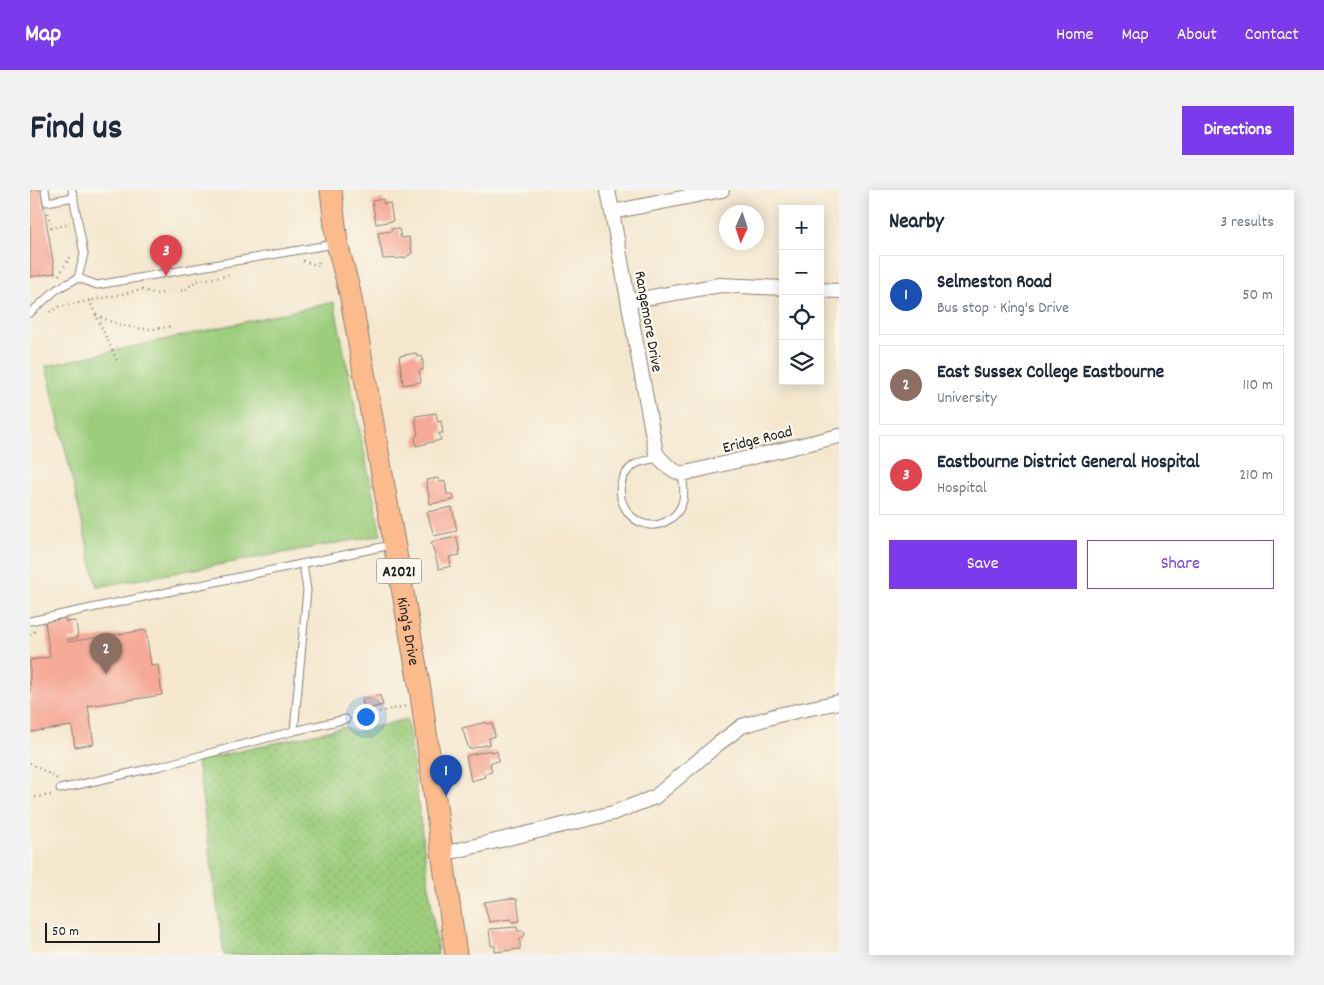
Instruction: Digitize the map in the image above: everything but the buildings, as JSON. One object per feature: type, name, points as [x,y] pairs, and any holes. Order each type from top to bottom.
[{"type":"main road","name":"King's Drive","points":[[331,190],[337,243],[354,311],[422,702],[456,955]]},
{"type":"street","name":"Rangemore Drive","points":[[608,190],[656,453],[660,458]]},
{"type":"street","points":[[612,212],[722,190]]},
{"type":"street","points":[[629,301],[720,285],[779,288]]},
{"type":"street","points":[[824,290],[839,291]]},
{"type":"street","name":"Eridge Road","points":[[682,474],[839,436]]},
{"type":"street","points":[[660,458],[673,471],[682,474]]},
{"type":"street","points":[[442,854],[613,813],[655,797],[742,726],[778,715],[839,702]]},
{"type":"lane","points":[[45,190],[47,202],[73,194],[84,254],[78,278]]},
{"type":"lane","points":[[30,313],[57,289],[78,278],[97,285],[337,243]]},
{"type":"lane","points":[[660,458],[635,465],[626,472],[620,486],[623,506],[636,521],[658,524],[676,515],[684,500],[682,474]]},
{"type":"lane","points":[[30,621],[394,544]]},
{"type":"lane","points":[[294,731],[307,590],[303,564]]},
{"type":"lane","points":[[60,789],[161,766],[346,719]]},
{"type":"path","points":[[47,209],[50,228],[70,224]]},
{"type":"path","points":[[302,261],[319,266],[315,247]]},
{"type":"path","points":[[117,361],[89,300],[142,290],[156,294],[185,290],[196,281],[234,274]]},
{"type":"path","points":[[96,315],[118,326],[138,330],[172,326]]},
{"type":"path","points":[[346,719],[422,702]]},
{"type":"path","points":[[30,763],[58,778],[61,793],[30,798]]},
{"type":"green space","points":[[334,302],[381,535],[97,587],[46,366]]},
{"type":"green space","points":[[407,719],[438,955],[224,955],[197,761],[345,727],[355,732]]},
{"type":"place","name":"Eastbourne District General Hospital","points":[[166,276]]},
{"type":"place","name":"East Sussex College Eastbourne","points":[[106,674]]},
{"type":"place","name":"Selmeston Road","points":[[446,796]]}]
